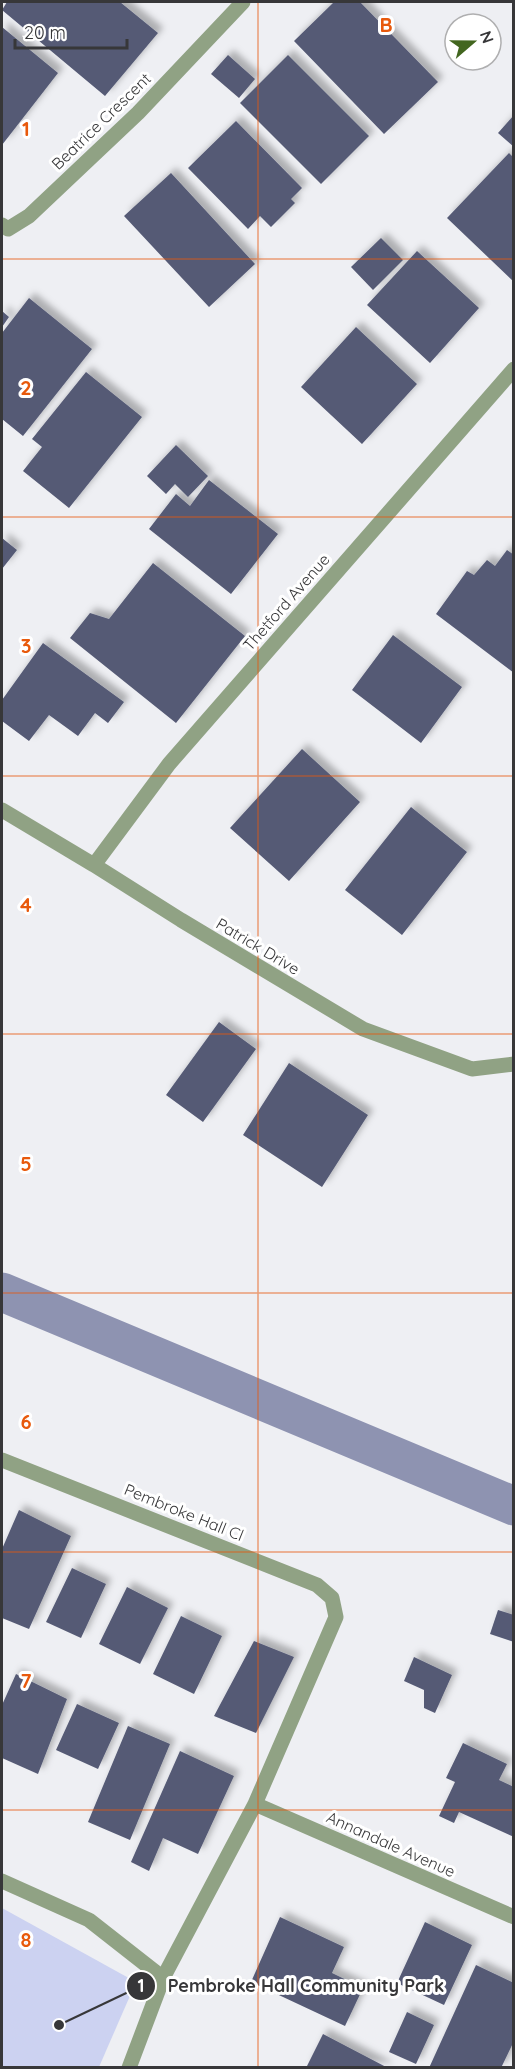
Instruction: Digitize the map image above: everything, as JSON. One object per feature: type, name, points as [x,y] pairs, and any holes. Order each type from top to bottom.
[{"type":"street","name":"Beatrice Crescent","points":[[2,225],[8,229],[29,216],[138,113],[243,2]]},
{"type":"street","name":"Thetford Avenue","points":[[94,865],[169,764],[513,369]]},
{"type":"street","name":"Patrick Drive","points":[[2,810],[363,1029],[472,1069],[513,1064]]},
{"type":"street","name":"Pembroke Hall Cl","points":[[2,1460],[316,1585],[332,1598],[336,1617],[255,1804]]},
{"type":"street","name":"Annandale Avenue","points":[[255,1804],[513,1917]]},
{"type":"street","points":[[129,2067],[164,1978],[255,1804]]},
{"type":"street","points":[[2,1881],[89,1920],[164,1978]]},
{"type":"shaded area","points":[[2,1908],[136,1982],[99,2067],[2,2067]]},
{"type":"building","points":[[7,2],[120,2],[158,33],[105,96],[2,10]]},
{"type":"building","points":[[334,2],[360,2],[438,82],[384,134],[294,41]]},
{"type":"building","points":[[2,27],[58,73],[2,145]]},
{"type":"building","points":[[228,55],[255,79],[239,98],[211,74]]},
{"type":"building","points":[[288,55],[369,136],[321,184],[240,103]]},
{"type":"building","points":[[514,115],[514,147],[498,133]]},
{"type":"building","points":[[236,121],[302,188],[291,199],[295,203],[271,227],[260,216],[248,229],[188,168]]},
{"type":"building","points":[[509,153],[514,158],[514,282],[447,218]]},
{"type":"building","points":[[171,173],[255,264],[209,307],[124,216]]},
{"type":"building","points":[[381,238],[403,260],[373,290],[351,267]]},
{"type":"building","points":[[417,251],[479,308],[430,363],[367,305]]},
{"type":"building","points":[[29,298],[92,349],[23,436],[2,419],[2,333]]},
{"type":"building","points":[[2,311],[9,317],[2,327]]},
{"type":"building","points":[[356,327],[417,384],[362,444],[301,387]]},
{"type":"building","points":[[86,372],[142,417],[69,508],[23,471],[42,447],[32,439]]},
{"type":"building","points":[[176,445],[208,476],[188,497],[175,484],[166,494],[147,476]]},
{"type":"building","points":[[209,480],[278,534],[231,594],[149,529],[176,494],[190,506]]},
{"type":"building","points":[[2,538],[17,550],[2,569]]},
{"type":"building","points":[[507,550],[514,555],[514,673],[436,614],[467,571],[474,575],[487,560],[495,566]]},
{"type":"building","points":[[153,563],[245,636],[176,723],[70,638],[90,613],[109,619]]},
{"type":"building","points":[[393,635],[462,687],[421,743],[352,690]]},
{"type":"building","points":[[43,643],[124,702],[108,723],[95,713],[78,736],[49,715],[29,741],[2,721],[2,700]]},
{"type":"building","points":[[302,749],[360,802],[289,881],[230,828]]},
{"type":"building","points":[[411,807],[467,852],[402,935],[345,890]]},
{"type":"building","points":[[219,1022],[256,1049],[203,1122],[166,1095]]},
{"type":"building","points":[[289,1063],[368,1115],[322,1187],[243,1135]]},
{"type":"building","points":[[19,1510],[71,1536],[29,1629],[2,1618],[2,1549]]},
{"type":"building","points":[[72,1568],[106,1584],[81,1638],[46,1622]]},
{"type":"building","points":[[127,1587],[168,1608],[140,1664],[99,1644]]},
{"type":"building","points":[[498,1610],[514,1615],[514,1642],[490,1634]]},
{"type":"building","points":[[181,1616],[222,1636],[194,1694],[153,1674]]},
{"type":"building","points":[[254,1641],[294,1657],[256,1733],[214,1716]]},
{"type":"building","points":[[414,1657],[452,1675],[435,1713],[424,1708],[424,1690],[404,1681]]},
{"type":"building","points":[[16,1674],[67,1699],[38,1774],[2,1758],[2,1705]]},
{"type":"building","points":[[77,1704],[119,1723],[98,1769],[56,1750]]},
{"type":"building","points":[[128,1726],[170,1744],[130,1840],[88,1822]]},
{"type":"building","points":[[463,1743],[507,1764],[499,1780],[514,1787],[514,1837],[459,1812],[454,1823],[439,1816],[455,1782],[446,1778]]},
{"type":"building","points":[[180,1751],[234,1776],[198,1854],[163,1838],[149,1871],[131,1862]]},
{"type":"building","points":[[280,1917],[344,1947],[332,1973],[363,1988],[345,2026],[251,1982]]},
{"type":"building","points":[[425,1922],[472,1945],[444,2005],[397,1983]]},
{"type":"building","points":[[476,1965],[514,1983],[514,2041],[501,2068],[429,2068]]},
{"type":"building","points":[[407,2012],[434,2025],[416,2064],[389,2052]]},
{"type":"building","points":[[323,2034],[388,2068],[306,2068]]},
{"type":"waterway","points":[[2,1292],[514,1506]]},
{"type":"place","name":"Pembroke Hall Community Park","points":[[59,2025]]}]
